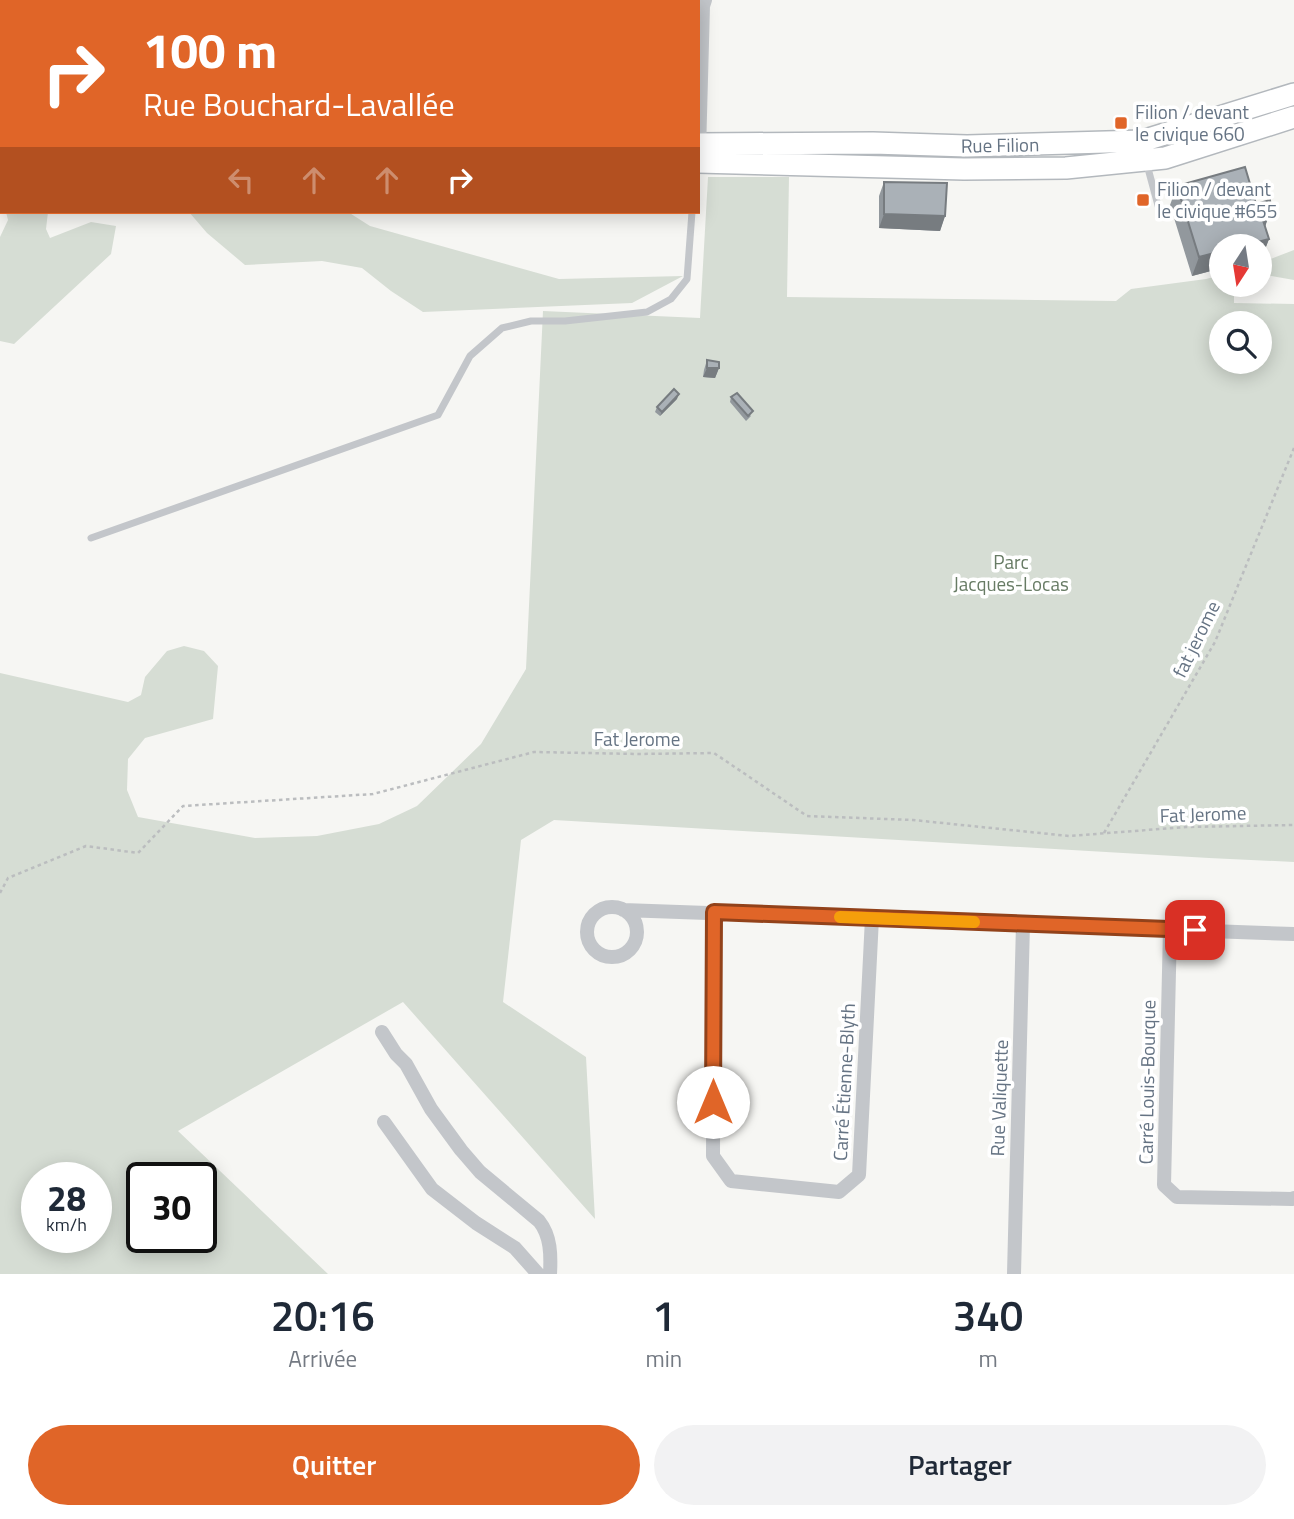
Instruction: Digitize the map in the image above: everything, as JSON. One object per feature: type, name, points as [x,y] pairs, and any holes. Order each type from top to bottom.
[{"type":"street","points":[[700,116],[705,0]]},
{"type":"street","name":"Rue Filion","points":[[700,152],[964,169],[1066,168],[1144,151],[1294,94]]},
{"type":"street","name":"Rue Filion","points":[[1144,151],[1165,158],[1294,117]]},
{"type":"street","points":[[623,910],[1294,934]]},
{"type":"street","name":"Carré Étienne-Blyth","points":[[714,912],[713,1156],[731,1181],[839,1192],[859,1175],[872,918]]},
{"type":"street","name":"Rue Valiquette","points":[[1014,1274],[1023,924]]},
{"type":"street","name":"Carré Louis-Bourque","points":[[1170,929],[1164,1185],[1177,1197],[1294,1198]]},
{"type":"street","points":[[382,1032],[406,1064],[431,1109],[461,1150],[480,1172],[545,1229],[550,1274]]},
{"type":"street","points":[[384,1122],[432,1189],[514,1248],[538,1274]]},
{"type":"lane","points":[[1144,151],[1159,209]]},
{"type":"lane","points":[[91,538],[438,415],[470,356],[502,327],[531,321],[565,321],[647,312],[671,299],[687,279],[692,214]]},
{"type":"path","name":"fat jerome","points":[[1104,833],[1215,642],[1294,448]]},
{"type":"path","name":"Fat Jerome","points":[[0,893],[8,878],[86,846],[138,853],[183,806],[373,794],[534,752],[714,753],[807,816],[913,820],[1069,836],[1186,827],[1294,825]]},
{"type":"green space","name":"Parc Jacques-Locas","points":[[708,177],[789,177],[787,297],[1116,301],[1131,289],[1209,278],[1209,298],[1234,298],[1234,303],[1294,304],[1294,862],[554,820],[521,840],[503,1002],[586,1057],[595,1219],[403,1002],[178,1131],[211,1162],[126,1162],[126,1253],[217,1253],[217,1168],[328,1274],[0,1274],[0,673],[128,702],[141,695],[145,677],[167,651],[184,646],[204,651],[218,666],[213,719],[145,738],[128,759],[127,790],[138,817],[255,838],[317,836],[379,824],[417,806],[481,744],[526,669],[543,311],[700,318]]},
{"type":"green space","points":[[6,214],[48,214],[46,229],[50,238],[91,222],[116,226],[111,254],[14,344],[0,341],[0,237],[8,220]]},
{"type":"green space","points":[[191,214],[351,214],[370,226],[559,279],[683,276],[632,303],[423,312],[362,268],[322,261],[245,265],[207,233]]},
{"type":"green space","points":[[1294,250],[1294,280],[1272,276],[1272,258]]},
{"type":"building","points":[[1245,167],[1256,204],[1270,200],[1271,209],[1260,211],[1267,234],[1209,234],[1209,254],[1199,257],[1177,186]]},
{"type":"building","points":[[884,182],[947,183],[945,216],[884,214]]},
{"type":"building","points":[[707,360],[719,362],[719,368],[707,368]]},
{"type":"building","points":[[674,389],[679,394],[662,412],[657,407]]},
{"type":"building","points":[[737,393],[753,411],[748,416],[731,397]]},
{"type":"slow traffic","points":[[840,917],[974,922]]},
{"type":"place","name":"Filion / devant le civique 660","points":[[1121,123]]},
{"type":"place","name":"Filion / devant le civique #655","points":[[1143,200]]},
{"type":"route","points":[[713,1102],[714,912],[1195,930]]}]
